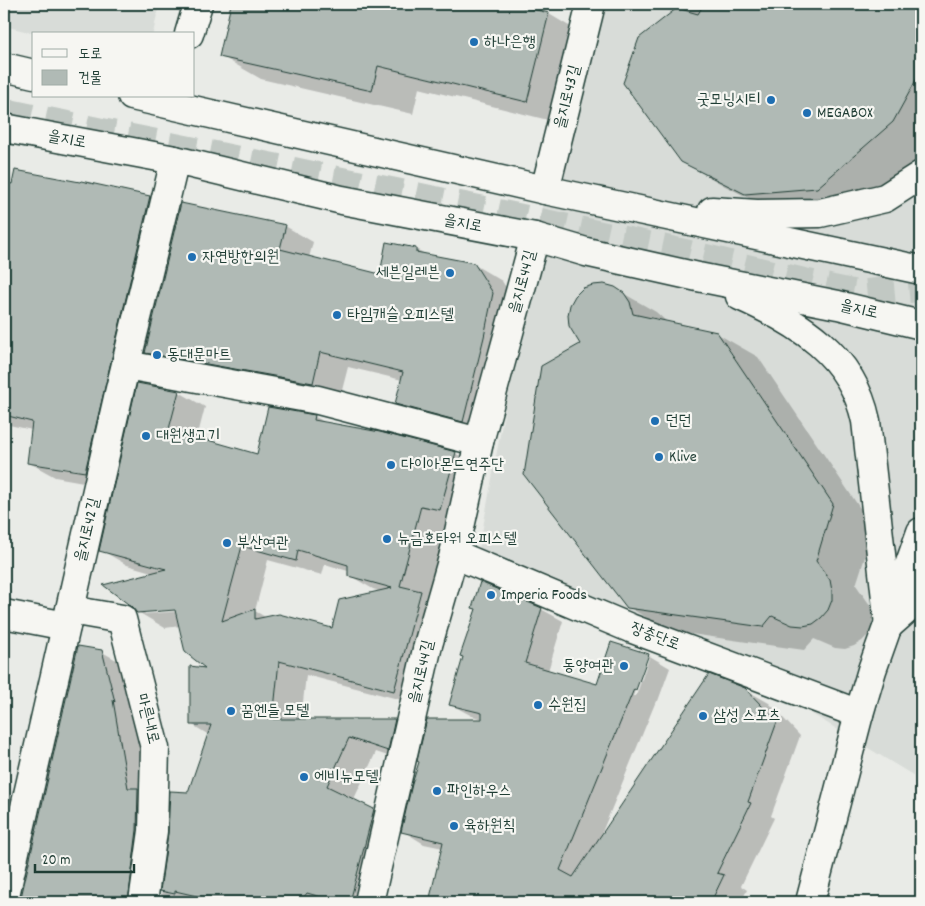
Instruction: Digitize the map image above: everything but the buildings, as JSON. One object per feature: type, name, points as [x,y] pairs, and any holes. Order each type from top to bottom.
[{"type":"main road","points":[[190,32],[198,4]]},
{"type":"main road","name":"을지로43길","points":[[545,190],[590,4]]},
{"type":"main road","points":[[4,67],[32,74]]},
{"type":"main road","points":[[150,98],[168,100],[545,190],[921,270]]},
{"type":"main road","name":"을지로","points":[[4,128],[175,160],[342,200],[535,237],[586,252],[838,305],[921,325]]},
{"type":"main road","name":"을지로42길","points":[[4,900],[126,365],[175,160]]},
{"type":"main road","points":[[606,203],[757,214],[820,212],[885,198],[921,175]]},
{"type":"main road","name":"을지로44길","points":[[369,902],[428,646],[454,554],[479,442],[535,237]]},
{"type":"main road","points":[[698,277],[793,322],[822,343],[847,373],[858,390],[866,421],[889,625]]},
{"type":"main road","points":[[126,365],[318,400],[479,442]]},
{"type":"main road","points":[[810,902],[872,670],[921,532]]},
{"type":"main road","name":"장충단로","points":[[454,554],[630,628],[859,714]]},
{"type":"main road","points":[[889,625],[921,597]]},
{"type":"main road","points":[[4,614],[68,618]]},
{"type":"main road","name":"마른내로","points":[[68,618],[122,619],[155,748],[153,831],[143,902]]},
{"type":"shaded area","points":[[4,4],[159,4],[153,32],[32,33],[4,26]]},
{"type":"shaded area","points":[[601,4],[921,4],[921,780],[736,668],[477,560],[545,190]]},
{"type":"tunnel","points":[[4,112],[489,211],[689,254],[856,294],[921,288]]},
{"type":"place","name":"하나은행","points":[[474,42]]},
{"type":"place","name":"굿모닝시티","points":[[771,100]]},
{"type":"place","name":"MEGABOX","points":[[807,113]]},
{"type":"place","name":"자연방한의원","points":[[192,257]]},
{"type":"place","name":"세븐일레븐","points":[[450,273]]},
{"type":"place","name":"타임캐슬 오피스텔","points":[[337,315]]},
{"type":"place","name":"동대문마트","points":[[157,355]]},
{"type":"place","name":"던던","points":[[655,421]]},
{"type":"place","name":"대원생고기","points":[[146,436]]},
{"type":"place","name":"Klive","points":[[659,457]]},
{"type":"place","name":"다이아몬드연주단","points":[[391,465]]},
{"type":"place","name":"뉴금호타워 오피스텔","points":[[387,539]]},
{"type":"place","name":"부산여관","points":[[227,543]]},
{"type":"place","name":"Imperia Foods","points":[[491,595]]},
{"type":"place","name":"동양여관","points":[[624,666]]},
{"type":"place","name":"수원집","points":[[538,705]]},
{"type":"place","name":"꿈엔들 모텔","points":[[231,711]]},
{"type":"place","name":"삼성 스포츠","points":[[703,716]]},
{"type":"place","name":"에비뉴모텔","points":[[304,777]]},
{"type":"place","name":"파인하우스","points":[[437,791]]},
{"type":"place","name":"육하원칙","points":[[454,826]]}]
